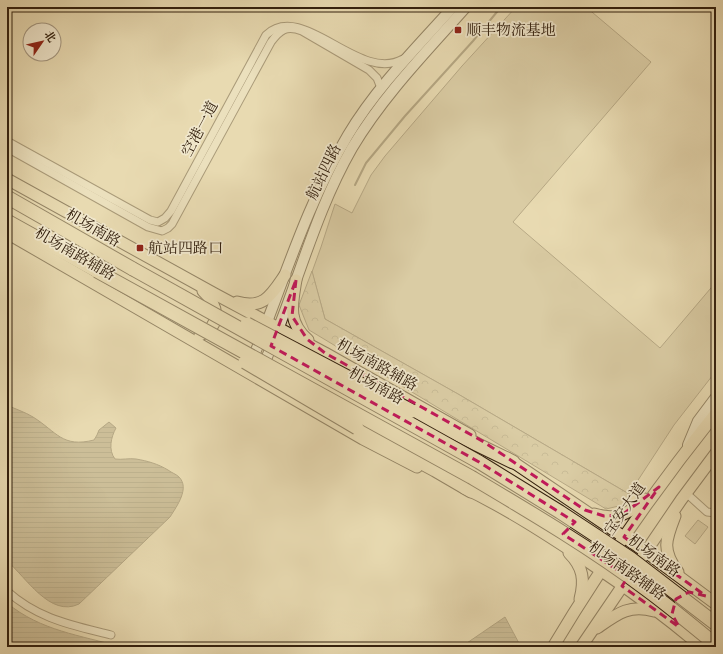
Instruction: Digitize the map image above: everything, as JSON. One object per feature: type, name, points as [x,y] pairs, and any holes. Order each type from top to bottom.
[{"type":"highway","name":"机场南路","points":[[7,197],[458,450],[519,486],[630,558],[716,624]]},
{"type":"highway","points":[[7,221],[464,473],[510,500],[640,585],[716,644]]},
{"type":"highway","points":[[133,269],[264,332],[478,446],[513,462]]},
{"type":"highway","points":[[124,285],[270,377],[357,428],[435,470],[470,492]]},
{"type":"main road","name":"机场南路辅路","points":[[7,179],[457,427],[567,497],[692,585],[716,604]]},
{"type":"main road","name":"机场南路辅路","points":[[7,233],[392,455],[470,492],[547,535],[664,616],[702,647]]},
{"type":"main road","points":[[215,294],[239,303],[256,304],[267,299],[285,275]]},
{"type":"main road","points":[[183,276],[202,290],[212,300],[216,315],[212,327],[204,333],[194,336],[184,335]]},
{"type":"main road","points":[[296,280],[292,310],[294,322],[300,332],[325,353]]},
{"type":"main road","name":"宝安大道","points":[[553,647],[601,571],[659,486],[716,413]]},
{"type":"main road","points":[[581,647],[684,496],[714,457]]},
{"type":"main road","points":[[584,510],[611,517],[622,515],[637,506],[659,486]]},
{"type":"main road","points":[[684,496],[668,537],[667,551],[670,561],[692,585]]},
{"type":"main road","points":[[547,535],[552,536],[563,534],[574,522],[575,511],[567,497]]},
{"type":"main road","points":[[557,541],[574,558],[581,571],[583,584],[577,608]]},
{"type":"main road","points":[[679,627],[673,619],[672,614],[672,608],[676,599],[684,593],[689,592],[700,593],[706,596]]},
{"type":"main road","points":[[592,631],[619,613],[633,608],[646,608],[664,616]]},
{"type":"street","name":"航站四路","points":[[248,372],[307,216],[347,136],[381,88],[452,7]]},
{"type":"street","name":"航站四路","points":[[259,378],[320,215],[341,168],[357,141],[393,90],[466,7]]},
{"type":"street","name":"空港一道","points":[[7,140],[150,220],[158,222],[162,220],[170,211],[266,35],[274,25],[284,20]]},
{"type":"street","points":[[305,22],[369,59],[383,64],[394,64],[408,56]]},
{"type":"street","name":"空港一道","points":[[7,148],[148,227],[162,231],[172,224],[271,42],[282,30],[294,28],[302,31],[369,70],[377,78],[381,88]]},
{"type":"street","points":[[686,450],[698,421],[716,396]]},
{"type":"street","points":[[684,496],[707,512],[716,513]]},
{"type":"street","points":[[7,591],[31,609],[50,618],[111,635]]},
{"type":"street","points":[[549,647],[563,630]]},
{"type":"highlighted area","points":[[296,280],[292,316],[307,339],[325,353],[484,442],[585,510],[604,516],[622,515],[659,487],[624,537],[706,596],[689,592],[676,599],[672,614],[679,627],[622,586],[628,577],[563,534],[575,522],[479,462],[271,346]]},
{"type":"green space","points":[[516,7],[586,7],[651,62],[513,222],[660,348],[716,282],[716,371],[674,425],[629,494],[458,394],[325,319],[312,272],[335,204],[352,213],[371,175],[385,156],[462,66]]},
{"type":"green space","points":[[312,271],[325,319],[458,394],[629,494],[623,505],[606,509],[309,330],[299,305]]},
{"type":"green space","points":[[698,520],[708,527],[695,544],[685,536]]},
{"type":"shaded area","points":[[7,405],[33,417],[60,437],[74,442],[94,440],[99,430],[109,422],[116,428],[111,444],[115,459],[136,459],[153,463],[177,475],[182,481],[183,492],[170,517],[79,604],[68,607],[48,601],[39,594],[7,561]]},
{"type":"shaded area","points":[[7,603],[33,620],[47,626],[121,647],[11,647],[7,644]]},
{"type":"shaded area","points":[[505,617],[521,647],[461,647]]},
{"type":"waterway","points":[[355,185],[366,163],[405,116],[473,41],[501,7]]},
{"type":"place","name":"顺丰物流基地","points":[[458,30]]},
{"type":"place","name":"航站四路口","points":[[140,248]]}]
